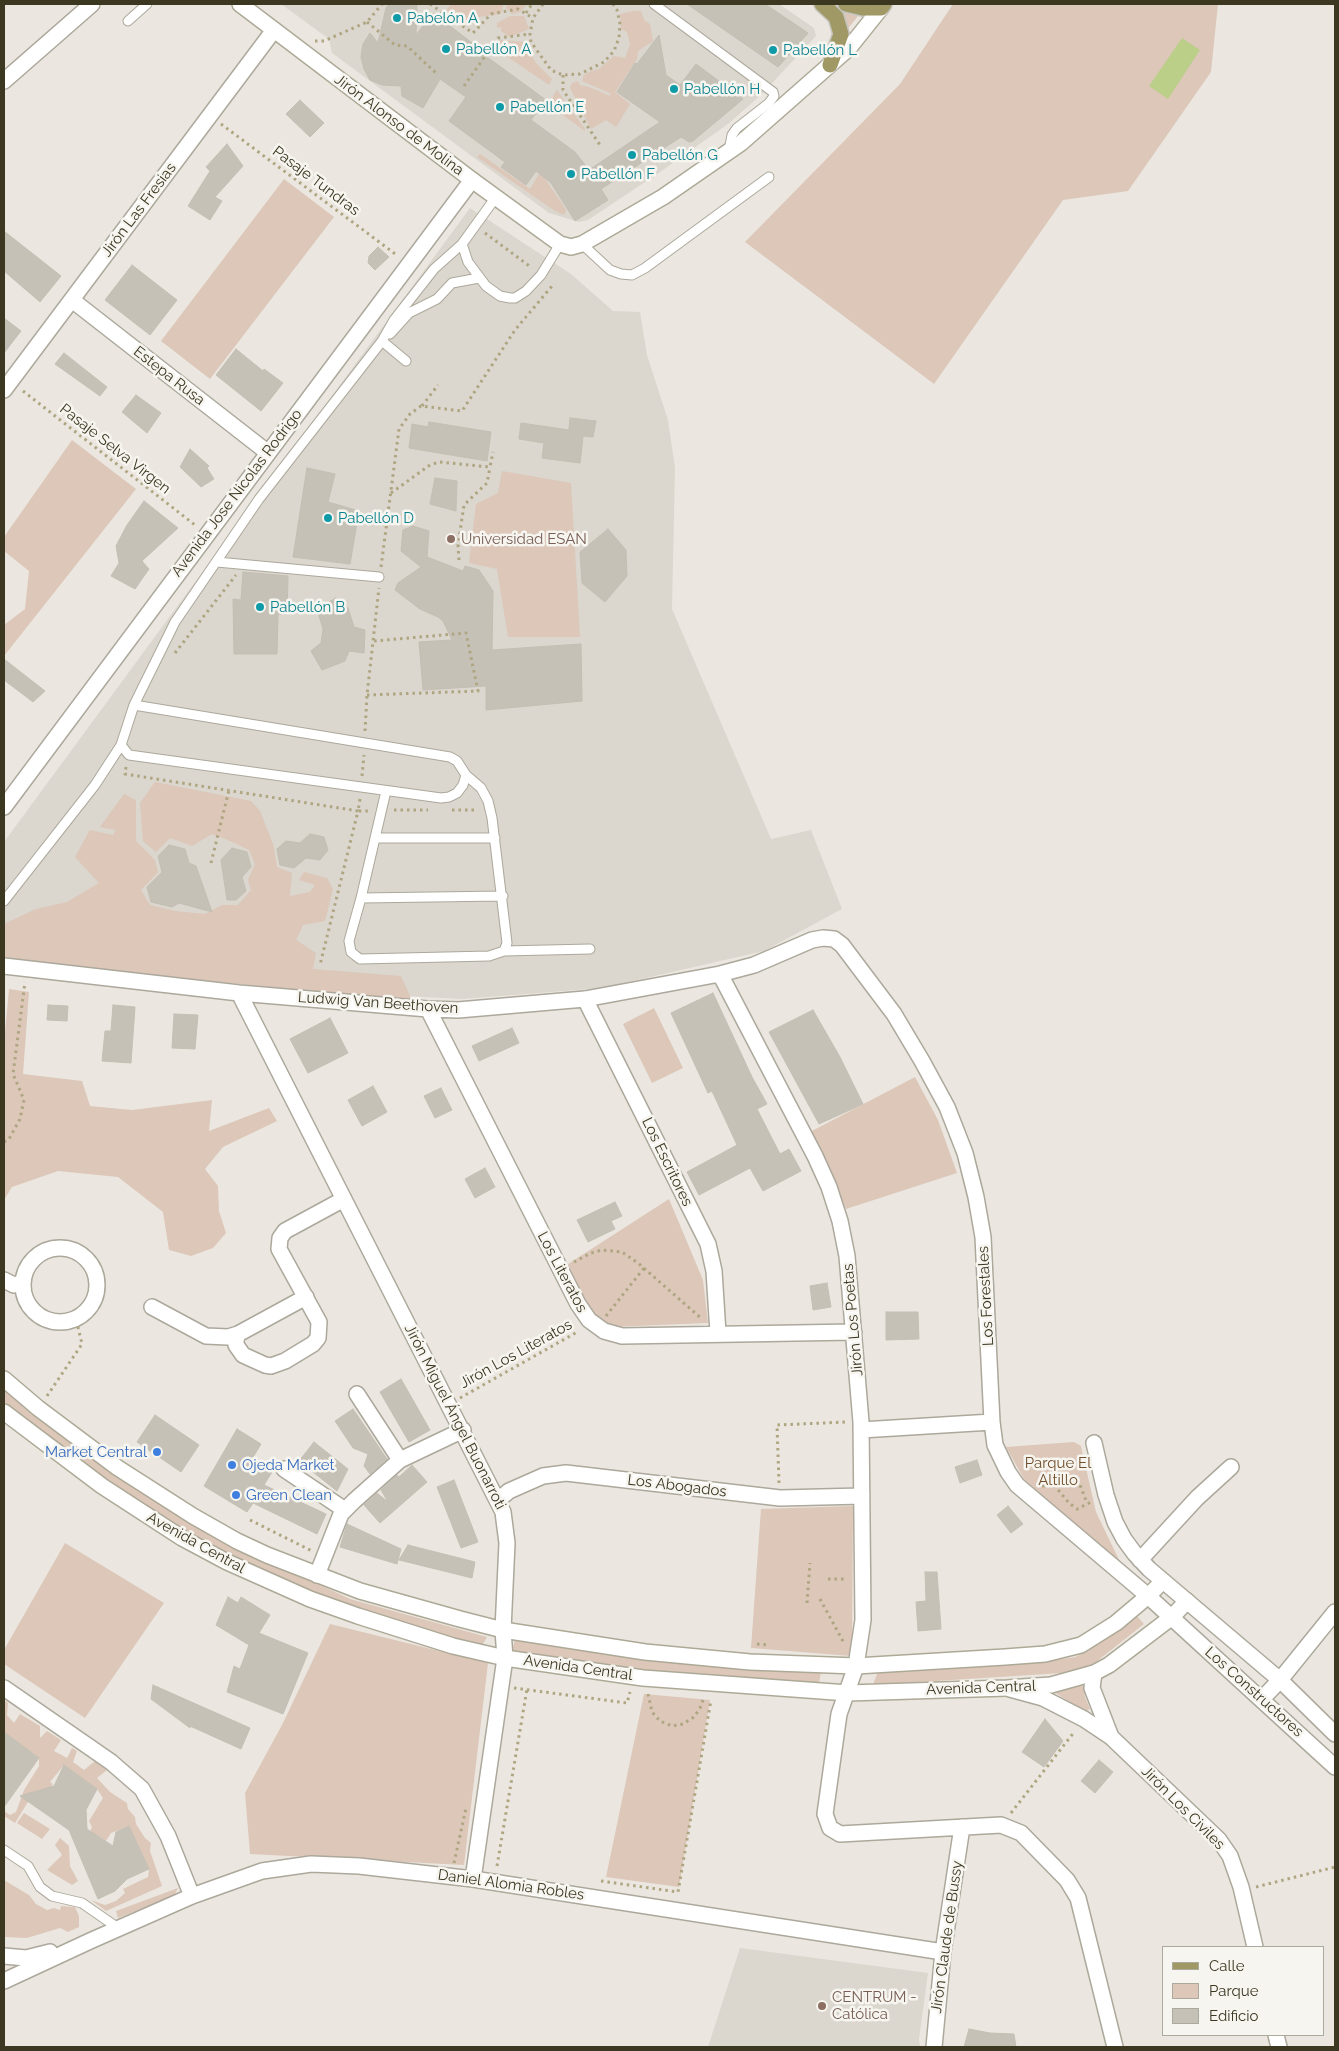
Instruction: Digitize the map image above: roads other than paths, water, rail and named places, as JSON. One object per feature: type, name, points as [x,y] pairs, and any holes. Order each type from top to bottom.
[{"type":"main road","points":[[822,4],[836,17],[841,34],[830,65]]},
{"type":"main road","points":[[846,4],[862,8],[882,6]]},
{"type":"street","points":[[4,81],[92,4]]},
{"type":"street","name":"Jirón Alonso de Molina","points":[[240,4],[472,180],[560,244]]},
{"type":"street","points":[[560,244],[571,247],[582,244],[663,197],[729,151],[766,122],[849,48],[882,6]]},
{"type":"street","name":"Jirón Las Fresias","points":[[7,386],[274,30]]},
{"type":"street","name":"Avenida Jose Nicolas Rodrigo","points":[[4,808],[267,452],[472,180]]},
{"type":"street","name":"Estepa Rusa","points":[[72,300],[267,452]]},
{"type":"street","name":"Ludwig Van Beethoven","points":[[4,966],[239,993],[458,1010],[585,999],[720,974],[754,965],[812,940],[834,939]]},
{"type":"street","name":"Los Forestales","points":[[834,939],[842,945],[894,1014],[922,1061],[946,1107],[965,1153],[976,1197],[983,1237],[992,1422],[995,1445],[1000,1459],[1021,1488],[1172,1617]]},
{"type":"street","name":"Jirón Los Poetas","points":[[720,974],[830,1186],[847,1256],[861,1426],[862,1620],[856,1666],[839,1714],[825,1814],[830,1828],[840,1834],[1001,1825],[1021,1833],[1067,1880],[1078,1898],[1115,2047]]},
{"type":"street","name":"Jirón Miguel Ángel Buonarroti","points":[[239,993],[503,1512],[507,1532],[503,1630],[505,1658],[473,1879]]},
{"type":"street","name":"Los Escritores","points":[[585,999],[708,1244],[714,1271],[718,1329]]},
{"type":"street","name":"Los Literatos","points":[[428,1009],[560,1270],[578,1304],[593,1324],[604,1331],[622,1336],[718,1329],[854,1332]]},
{"type":"street","points":[[238,1334],[236,1345],[238,1350],[247,1357],[271,1366],[286,1361],[313,1344],[318,1338],[320,1322],[279,1249],[280,1238],[285,1231],[344,1199]]},
{"type":"street","points":[[63,1247],[74,1249],[92,1265],[97,1275],[98,1288],[94,1301],[87,1311],[76,1319],[64,1322],[51,1321],[39,1316],[30,1307],[24,1295],[23,1282],[25,1271],[31,1260],[51,1248],[63,1247]]},
{"type":"street","points":[[4,1280],[14,1285],[23,1282]]},
{"type":"street","points":[[152,1307],[206,1336],[228,1337],[238,1334],[306,1297]]},
{"type":"street","name":"Avenida Central","points":[[4,1379],[38,1408],[118,1468],[193,1516],[267,1555],[360,1591],[503,1630],[645,1652],[750,1662],[856,1666],[1005,1658],[1063,1651],[1081,1645],[1095,1638],[1148,1596],[1163,1581]]},
{"type":"street","points":[[357,1394],[400,1460]]},
{"type":"street","name":"Avenida Central","points":[[4,1412],[102,1486],[182,1538],[227,1562],[310,1599],[358,1616],[453,1646],[505,1658],[643,1678],[848,1692],[1051,1685],[1094,1673],[1135,1646],[1172,1617],[1187,1601]]},
{"type":"street","points":[[861,1426],[992,1422]]},
{"type":"street","points":[[317,1575],[341,1514],[369,1485],[400,1460],[462,1430]]},
{"type":"street","points":[[1094,1443],[1114,1522],[1140,1560],[1280,1680],[1335,1734]]},
{"type":"street","points":[[1140,1560],[1197,1498],[1230,1467]]},
{"type":"street","points":[[284,1469],[345,1510]]},
{"type":"street","name":"Los Abogados","points":[[498,1500],[509,1491],[543,1476],[566,1473],[780,1498],[862,1496]]},
{"type":"street","points":[[1262,1699],[1280,1680],[1335,1612]]},
{"type":"street","name":"Los Constructores","points":[[1172,1617],[1335,1767]]},
{"type":"street","name":"Jirón Los Civiles","points":[[1094,1673],[1092,1688],[1111,1737]]},
{"type":"street","points":[[4,1688],[111,1762],[142,1789],[168,1836],[192,1896]]},
{"type":"street","name":"Jirón Los Civiles","points":[[1007,1688],[1042,1698],[1084,1719],[1111,1737],[1220,1840],[1230,1856],[1242,1890],[1255,1946]]},
{"type":"street","name":"Jirón Claude de Bussy","points":[[934,2047],[943,1952],[962,1827]]},
{"type":"street","name":"Daniel Alomia Robles","points":[[4,1981],[192,1896],[262,1871],[311,1864],[359,1866],[473,1879],[943,1952]]},
{"type":"street","name":"Daniel Alomia Robles","points":[[4,1956],[26,1958],[90,1941]]},
{"type":"lane","points":[[128,21],[147,4]]},
{"type":"lane","points":[[654,4],[773,92],[772,100],[737,128],[732,135],[729,151]]},
{"type":"lane","points":[[582,244],[610,270],[632,275],[645,268],[769,177]]},
{"type":"lane","points":[[382,341],[394,320],[434,269],[462,244],[496,197]]},
{"type":"lane","points":[[462,244],[468,262],[479,278],[494,293],[505,298],[515,298],[526,291],[541,274],[560,244]]},
{"type":"lane","points":[[4,901],[95,785],[121,745],[134,705],[176,622],[259,500],[382,341],[409,313],[437,299],[452,283],[479,278]]},
{"type":"lane","points":[[382,341],[406,361]]},
{"type":"lane","points":[[217,562],[379,577]]},
{"type":"lane","points":[[134,705],[365,743],[458,761],[466,775],[480,788],[488,801],[503,896],[507,943],[504,951]]},
{"type":"lane","points":[[121,745],[128,755],[441,798],[457,793],[463,786],[466,775]]},
{"type":"lane","points":[[386,791],[362,898],[349,941],[351,952],[360,959],[489,956],[504,951],[590,948]]},
{"type":"lane","points":[[376,838],[495,838]]},
{"type":"lane","points":[[362,898],[503,896]]},
{"type":"lane","points":[[4,1850],[28,1866],[40,1887],[52,1896],[82,1903],[118,1928]]},
{"type":"place","name":"Pabelón A","points":[[397,18]]},
{"type":"place","name":"Pabellón A","points":[[446,49]]},
{"type":"place","name":"Pabellón L","points":[[773,50]]},
{"type":"place","name":"Pabellón H","points":[[674,89]]},
{"type":"place","name":"Pabellón E","points":[[500,107]]},
{"type":"place","name":"Pabellón G","points":[[632,155]]},
{"type":"place","name":"Pabellón F","points":[[571,174]]},
{"type":"place","name":"Pabellón D","points":[[328,518]]},
{"type":"place","name":"Universidad ESAN","points":[[451,539]]},
{"type":"place","name":"Pabellón B","points":[[260,607]]},
{"type":"place","name":"Market Central","points":[[157,1452]]},
{"type":"place","name":"Ojeda Market","points":[[232,1465]]},
{"type":"place","name":"Green Clean","points":[[236,1495]]},
{"type":"place","name":"CENTRUM - Católica","points":[[822,2006]]},
{"type":"park label","name":"Parque El Altillo","points":[[1058,1472]]}]
